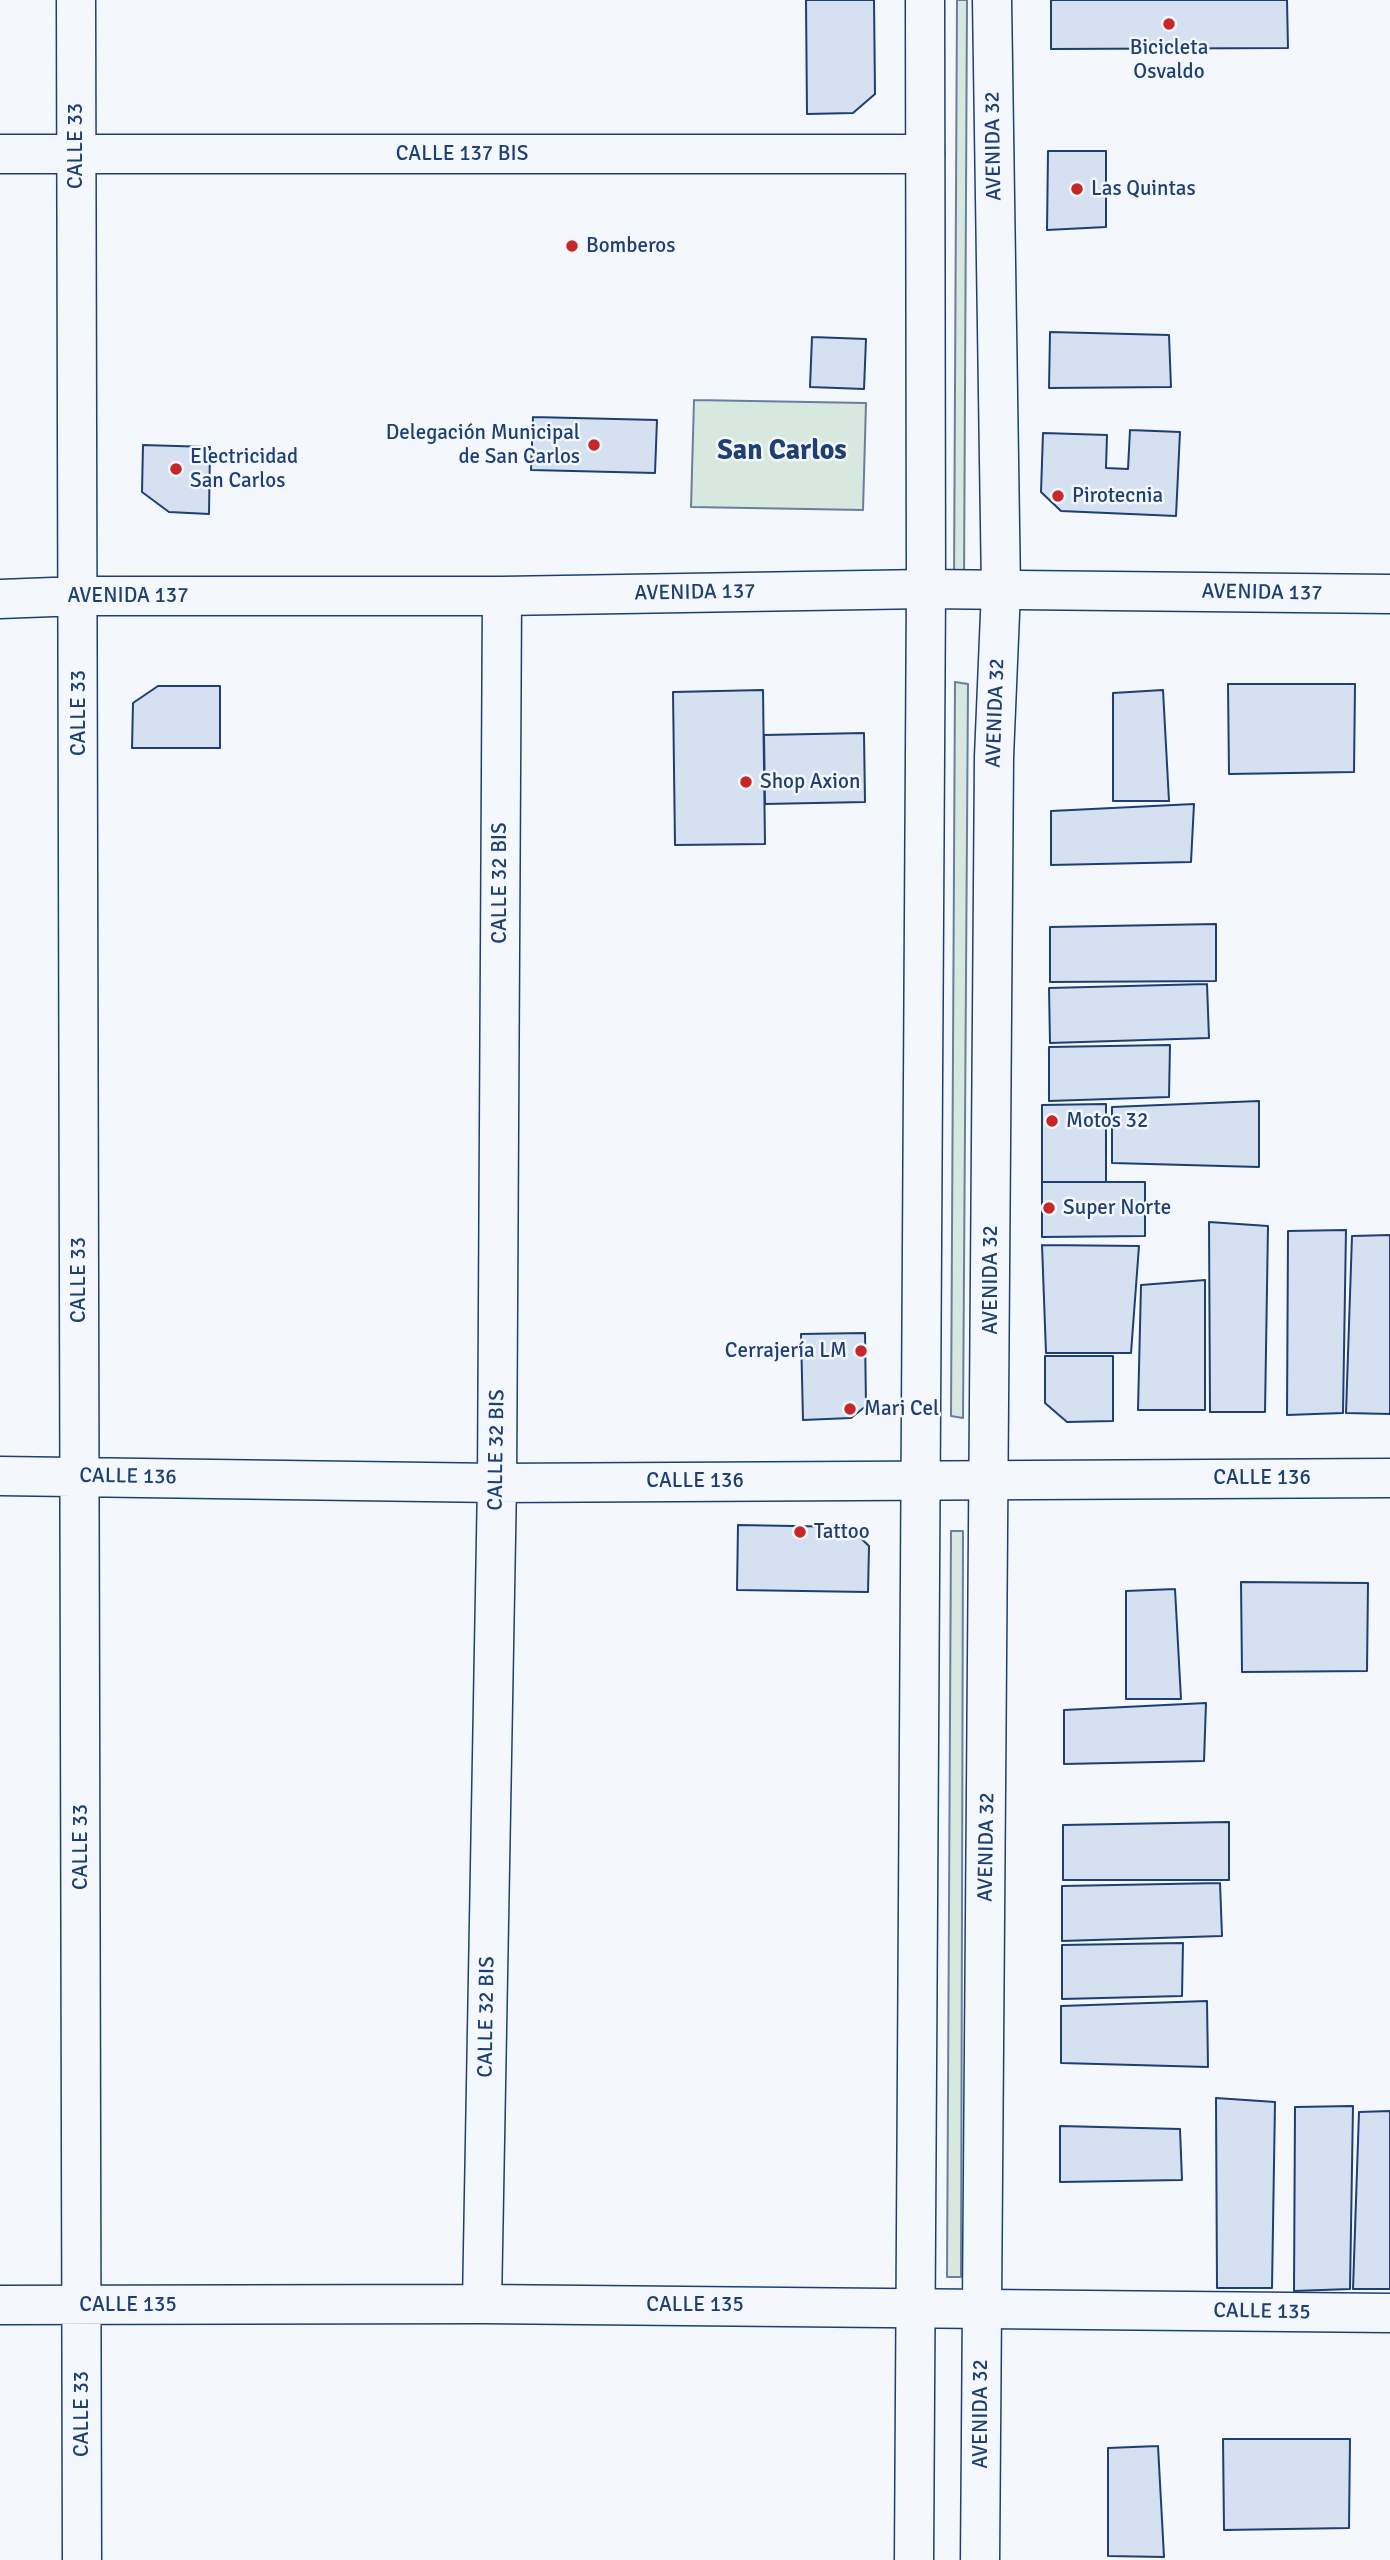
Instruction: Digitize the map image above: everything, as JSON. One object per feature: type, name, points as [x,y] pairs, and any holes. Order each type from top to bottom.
[{"type":"street","name":"CALLE 33","points":[[76,0],[82,2560]]},
{"type":"street","points":[[914,2560],[918,2307],[926,589],[925,0]]},
{"type":"street","name":"AVENIDA 32","points":[[981,2560],[993,771],[1001,590],[992,0]]},
{"type":"street","name":"CALLE 137 BIS","points":[[0,154],[925,154]]},
{"type":"street","name":"AVENIDA 137","points":[[0,599],[79,596],[502,596],[926,589],[1390,594]]},
{"type":"street","name":"CALLE 32 BIS","points":[[482,2304],[497,1483],[502,596]]},
{"type":"street","name":"CALLE 136","points":[[0,1476],[497,1483],[1390,1478]]},
{"type":"street","name":"CALLE 135","points":[[0,2305],[482,2304],[1390,2313]]},
{"type":"shaded area","points":[[957,0],[967,0],[964,584],[954,583]]},
{"type":"shaded area","points":[[694,400],[866,403],[863,510],[691,507]]},
{"type":"shaded area","points":[[955,682],[968,684],[963,1418],[951,1416]]},
{"type":"shaded area","points":[[951,1531],[963,1531],[961,2277],[947,2277]]},
{"type":"building","points":[[806,0],[874,0],[875,94],[853,113],[807,114]]},
{"type":"building","name":"Bicicleta Osvaldo","points":[[1051,0],[1287,0],[1288,48],[1051,49]]},
{"type":"building","name":"Las Quintas","points":[[1048,151],[1106,151],[1106,227],[1047,230]]},
{"type":"building","points":[[1050,332],[1169,335],[1171,387],[1049,388]]},
{"type":"building","points":[[812,337],[866,339],[864,389],[810,387]]},
{"type":"building","name":"Delegación Municipal de San Carlos","points":[[533,417],[657,420],[655,473],[531,470]]},
{"type":"building","points":[[1130,430],[1180,432],[1176,516],[1061,511],[1041,492],[1043,433],[1107,435],[1106,468],[1128,469]]},
{"type":"building","name":"Electricidad San Carlos","points":[[143,445],[210,447],[209,514],[169,512],[142,492]]},
{"type":"building","points":[[1228,684],[1355,684],[1354,772],[1229,774]]},
{"type":"building","points":[[158,686],[220,686],[220,748],[132,748],[133,703]]},
{"type":"building","points":[[763,690],[765,844],[675,845],[673,692]]},
{"type":"building","points":[[1163,690],[1169,801],[1113,801],[1113,693]]},
{"type":"building","points":[[864,733],[865,802],[765,804],[764,735]]},
{"type":"building","points":[[1194,804],[1191,862],[1051,865],[1051,811]]},
{"type":"building","points":[[1216,924],[1216,981],[1050,982],[1050,927]]},
{"type":"building","points":[[1207,984],[1209,1038],[1050,1043],[1049,988]]},
{"type":"building","points":[[1170,1045],[1169,1097],[1049,1101],[1049,1047]]},
{"type":"building","points":[[1259,1101],[1259,1167],[1112,1163],[1112,1107]]},
{"type":"building","points":[[1106,1104],[1106,1182],[1042,1182],[1042,1105]]},
{"type":"building","points":[[1042,1182],[1145,1182],[1145,1236],[1042,1237]]},
{"type":"building","points":[[1209,1222],[1268,1226],[1265,1412],[1210,1412]]},
{"type":"building","points":[[1346,1230],[1343,1413],[1287,1415],[1288,1231]]},
{"type":"building","points":[[1390,1235],[1390,1414],[1346,1413],[1352,1236]]},
{"type":"building","points":[[1042,1245],[1139,1246],[1131,1353],[1046,1353]]},
{"type":"building","points":[[1205,1280],[1205,1410],[1138,1410],[1141,1285]]},
{"type":"building","points":[[865,1333],[866,1406],[851,1418],[803,1420],[801,1334]]},
{"type":"building","points":[[1045,1356],[1113,1356],[1113,1421],[1067,1422],[1045,1403]]},
{"type":"building","points":[[738,1525],[849,1527],[869,1546],[868,1592],[737,1590]]},
{"type":"building","points":[[1241,1582],[1368,1583],[1367,1671],[1242,1672]]},
{"type":"building","points":[[1175,1589],[1181,1699],[1126,1699],[1126,1591]]},
{"type":"building","points":[[1206,1703],[1204,1761],[1064,1764],[1064,1710]]},
{"type":"building","points":[[1229,1822],[1229,1880],[1063,1880],[1063,1825]]},
{"type":"building","points":[[1220,1883],[1222,1936],[1062,1941],[1062,1886]]},
{"type":"building","points":[[1183,1943],[1182,1996],[1062,1999],[1062,1945]]},
{"type":"building","points":[[1207,2001],[1208,2067],[1061,2063],[1061,2006]]},
{"type":"building","points":[[1216,2098],[1275,2102],[1272,2288],[1217,2288]]},
{"type":"building","points":[[1353,2106],[1350,2289],[1294,2291],[1295,2107]]},
{"type":"building","points":[[1390,2111],[1390,2289],[1353,2289],[1359,2112]]},
{"type":"building","points":[[1060,2126],[1180,2129],[1182,2180],[1060,2182]]},
{"type":"building","points":[[1223,2439],[1350,2439],[1349,2528],[1224,2530]]},
{"type":"building","points":[[1158,2446],[1164,2557],[1108,2556],[1108,2448]]},
{"type":"place","name":"Bicicleta Osvaldo","points":[[1169,24]]},
{"type":"place","name":"Las Quintas","points":[[1077,189]]},
{"type":"place","name":"Bomberos","points":[[572,246]]},
{"type":"place","name":"Delegación Municipal de San Carlos","points":[[594,445]]},
{"type":"place","name":"Electricidad San Carlos","points":[[176,469]]},
{"type":"place","name":"Pirotecnia","points":[[1058,496]]},
{"type":"place","name":"Shop Axion","points":[[746,782]]},
{"type":"place","name":"Motos 32","points":[[1052,1121]]},
{"type":"place","name":"Super Norte","points":[[1049,1208]]},
{"type":"place","name":"Cerrajería LM","points":[[861,1351]]},
{"type":"place","name":"Mari Cel","points":[[850,1409]]},
{"type":"place","name":"Tattoo","points":[[800,1532]]},
{"type":"district","name":"San Carlos","points":[[782,452]]}]
